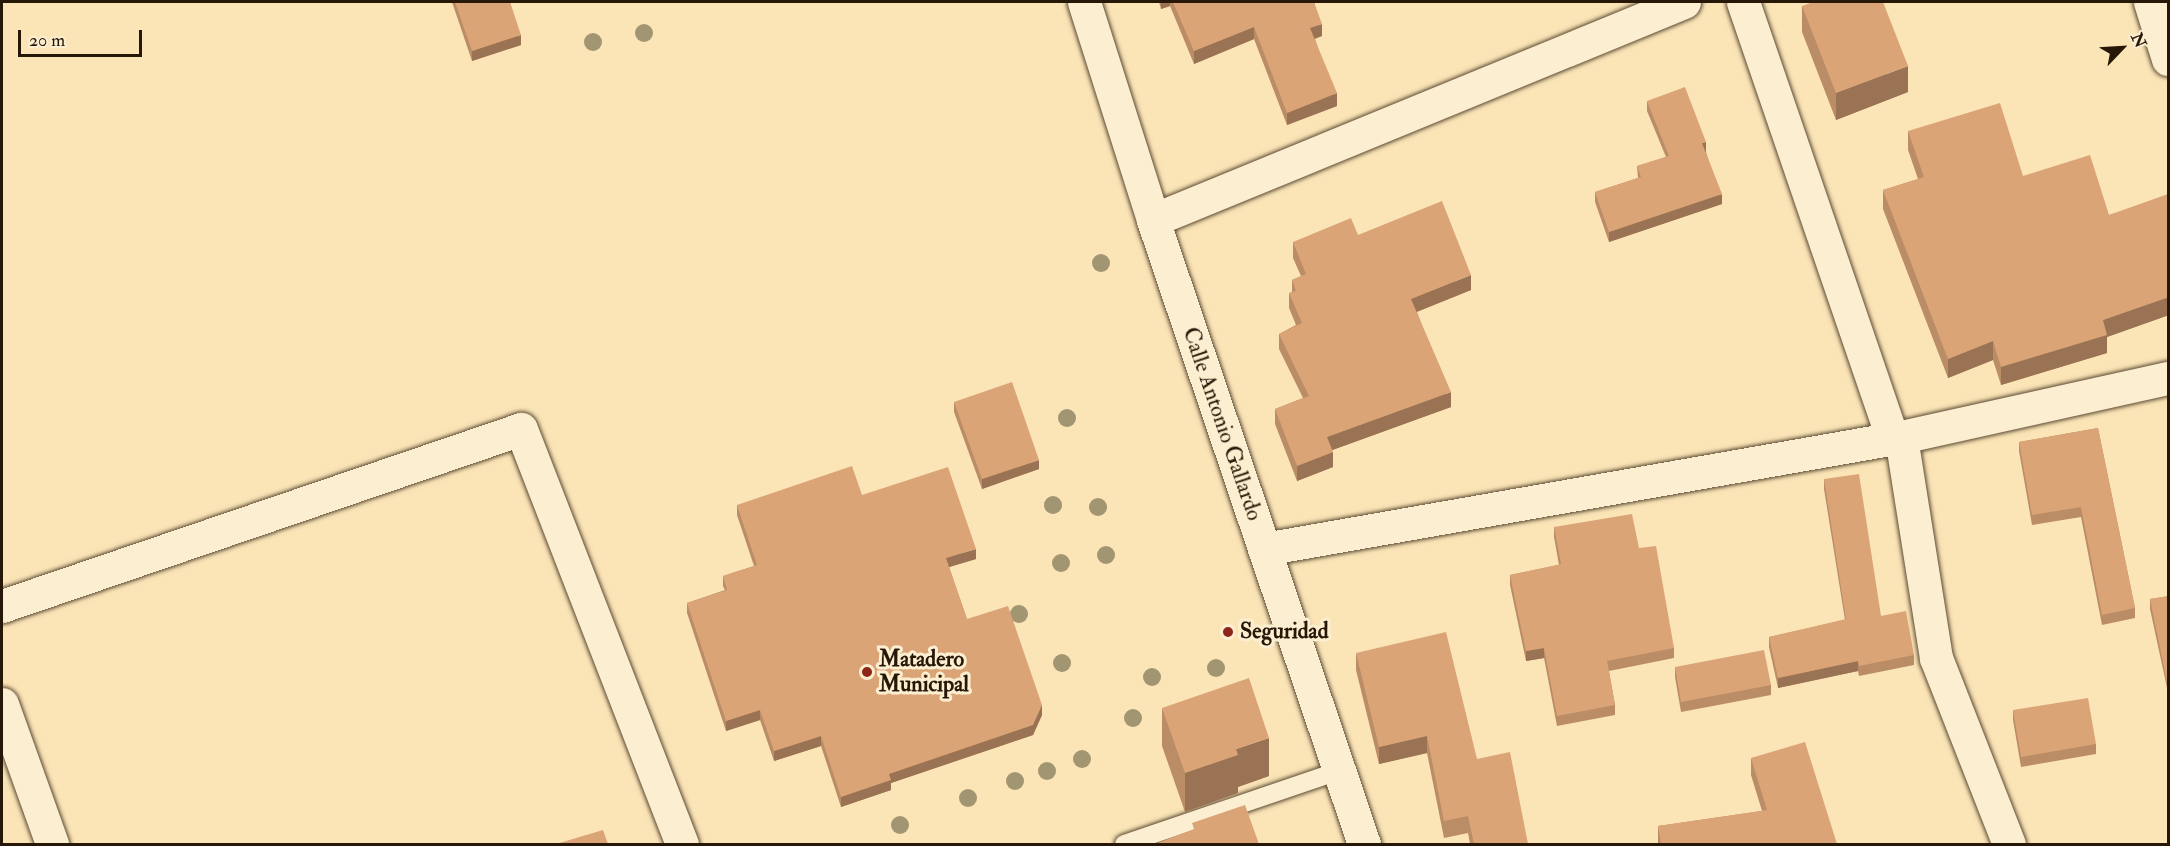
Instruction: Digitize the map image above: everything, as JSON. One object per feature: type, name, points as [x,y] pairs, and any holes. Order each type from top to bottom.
[{"type":"street","name":"Calle Antonio Gallardo","points":[[1084,2],[1153,220],[1364,844]]},
{"type":"street","points":[[1153,220],[1684,2]]},
{"type":"street","points":[[1743,2],[1897,438],[1936,658],[2009,844]]},
{"type":"street","points":[[2150,2],[2169,58]]},
{"type":"street","points":[[1264,549],[1897,438],[2169,378]]},
{"type":"street","points":[[2,606],[521,429],[682,844]]},
{"type":"street","points":[[2,704],[52,844]]},
{"type":"lane","points":[[1124,844],[1339,771]]},
{"type":"building","points":[[455,2],[510,2],[521,35],[472,51]]},
{"type":"building","points":[[1173,2],[1314,2],[1322,24],[1310,28],[1337,93],[1287,113],[1254,27],[1194,51]]},
{"type":"building","points":[[1813,2],[1883,2],[1908,66],[1836,93],[1802,6]]},
{"type":"building","points":[[1685,87],[1706,142],[1702,143],[1722,194],[1609,232],[1595,192],[1641,177],[1637,166],[1669,156],[1647,101]]},
{"type":"building","points":[[2000,103],[2023,176],[2090,155],[2109,215],[2168,194],[2169,196],[2169,297],[2103,320],[2107,335],[2001,367],[1993,341],[1948,359],[1883,190],[1924,177],[1908,131]]},
{"type":"building","points":[[1442,201],[1471,275],[1411,299],[1451,392],[1327,437],[1333,452],[1297,466],[1275,409],[1309,396],[1279,334],[1302,323],[1289,293],[1296,291],[1292,280],[1306,274],[1293,242],[1351,218],[1358,235]]},
{"type":"building","points":[[1012,382],[1039,460],[982,479],[954,402]]},
{"type":"building","points":[[2098,428],[2135,608],[2102,615],[2081,507],[2032,515],[2019,442]]},
{"type":"building","name":"Matadero Municipal","points":[[852,466],[862,495],[948,467],[976,549],[946,558],[967,619],[1008,606],[1042,705],[1033,725],[889,774],[891,780],[841,797],[821,736],[774,751],[760,710],[726,721],[687,603],[727,590],[723,576],[757,565],[737,505]]},
{"type":"building","points":[[1859,474],[1881,616],[1906,611],[1914,655],[1859,666],[1858,661],[1778,678],[1769,637],[1846,619],[1824,479]]},
{"type":"building","points":[[1632,514],[1639,548],[1656,546],[1674,648],[1607,661],[1615,705],[1557,716],[1544,648],[1526,651],[1510,575],[1561,564],[1554,527]]},
{"type":"building","points":[[2169,596],[2169,687],[2168,687],[2150,599]]},
{"type":"building","points":[[1446,632],[1477,759],[1510,752],[1528,844],[1474,844],[1468,816],[1444,821],[1427,736],[1379,747],[1356,653]]},
{"type":"building","points":[[1764,650],[1771,685],[1681,702],[1675,667]]},
{"type":"building","points":[[1249,678],[1269,738],[1236,749],[1238,755],[1185,773],[1162,708]]},
{"type":"building","points":[[2088,698],[2096,744],[2021,757],[2013,710]]},
{"type":"building","points":[[1805,742],[1837,844],[1661,844],[1658,826],[1767,810],[1751,758]]},
{"type":"building","points":[[1245,805],[1259,844],[1155,844],[1194,829],[1192,823]]},
{"type":"building","points":[[603,830],[608,844],[556,844]]},
{"type":"place","name":"Seguridad","points":[[1228,632]]},
{"type":"place","name":"Matadero Municipal","points":[[867,672]]}]
